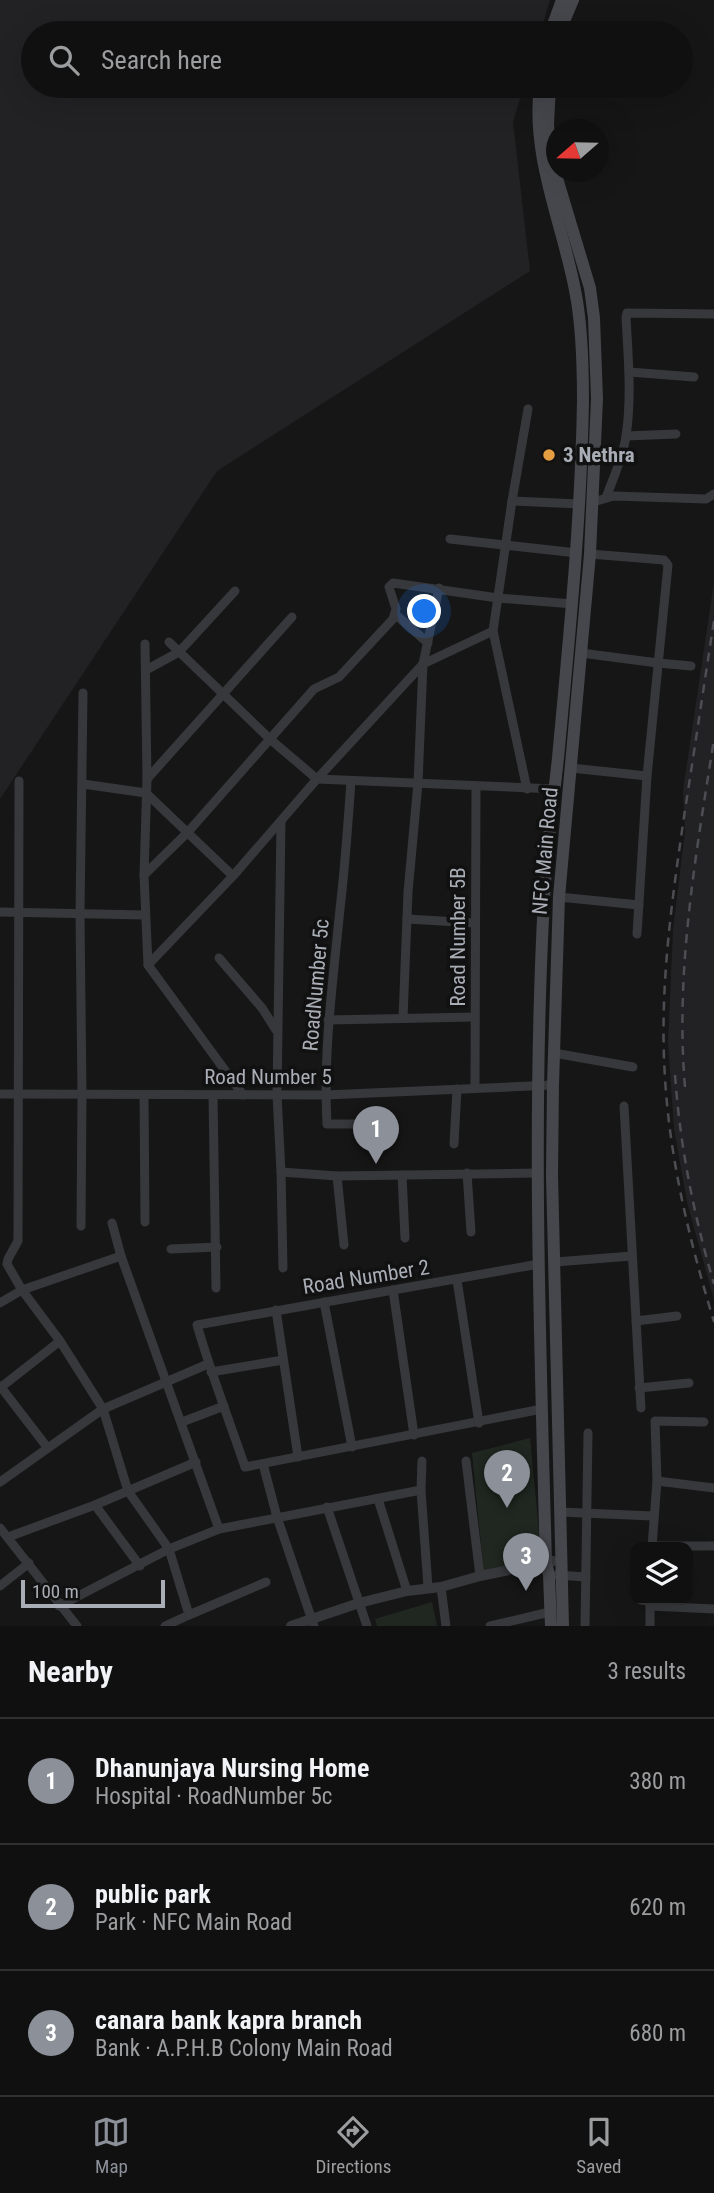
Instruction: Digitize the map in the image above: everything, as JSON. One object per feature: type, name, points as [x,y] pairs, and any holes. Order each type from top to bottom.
[{"type":"main road","points":[[554,21],[562,0]]},
{"type":"main road","points":[[564,21],[573,0]]},
{"type":"main road","name":"NFC Main Road","points":[[538,98],[539,146],[576,293],[586,503]]},
{"type":"main road","name":"NFC Main Road","points":[[549,98],[550,155],[587,276],[594,318],[597,399],[586,503],[581,653],[555,789],[544,895],[537,1085],[537,1173],[542,1409],[552,1571],[551,1626]]},
{"type":"main road","name":"NFC Main Road","points":[[552,1571],[562,1559],[552,1175],[553,1085],[559,897],[571,768],[568,723],[573,604],[583,553]]},
{"type":"main road","name":"NFC Main Road","points":[[552,1571],[563,1626]]},
{"type":"street","points":[[606,498],[626,436],[629,372],[627,313],[714,314]]},
{"type":"street","points":[[629,372],[694,377]]},
{"type":"street","points":[[527,789],[493,631],[528,409]]},
{"type":"street","points":[[626,436],[676,434]]},
{"type":"street","points":[[512,501],[586,503],[614,496],[706,499],[714,494]]},
{"type":"street","points":[[450,540],[667,562],[647,776],[637,934]]},
{"type":"street","points":[[428,643],[395,614],[389,587],[393,583],[498,598],[573,604]]},
{"type":"street","points":[[403,1018],[423,664],[439,588]]},
{"type":"street","points":[[146,670],[179,652],[235,590]]},
{"type":"street","points":[[144,875],[188,832],[314,689],[339,677],[395,614]]},
{"type":"street","points":[[147,779],[292,617]]},
{"type":"street","points":[[148,965],[233,876],[317,779],[423,664],[493,631]]},
{"type":"street","points":[[169,642],[271,740],[317,779],[555,789]]},
{"type":"street","points":[[145,644],[147,779],[144,875],[148,965],[243,1095]]},
{"type":"street","points":[[581,653],[691,666]]},
{"type":"street","points":[[81,1226],[80,914],[83,693]]},
{"type":"street","points":[[571,768],[647,776]]},
{"type":"street","name":"RoadNumber 5c","points":[[351,780],[328,1020],[325,1095],[327,1124],[377,1124]]},
{"type":"street","points":[[19,781],[18,1241],[7,1261],[22,1290],[60,1341],[103,1409],[128,1491],[169,1549],[189,1615]]},
{"type":"street","points":[[83,784],[146,793],[233,876]]},
{"type":"street","name":"Road Number 5B","points":[[475,1088],[476,786]]},
{"type":"street","points":[[281,821],[277,1095],[283,1268]]},
{"type":"street","points":[[559,897],[639,905]]},
{"type":"street","points":[[0,912],[145,915]]},
{"type":"street","points":[[407,919],[475,923]]},
{"type":"street","points":[[219,958],[262,1008],[277,1031]]},
{"type":"street","points":[[328,1020],[475,1017]]},
{"type":"street","points":[[554,1053],[634,1067]]},
{"type":"street","name":"Road Number 5","points":[[0,1094],[325,1095],[553,1085]]},
{"type":"street","points":[[454,1144],[457,1089]]},
{"type":"street","points":[[144,1095],[145,1222]]},
{"type":"street","points":[[213,1095],[216,1288]]},
{"type":"street","points":[[624,1106],[641,1408]]},
{"type":"street","points":[[281,1172],[337,1176],[537,1173]]},
{"type":"street","points":[[467,1173],[471,1232]]},
{"type":"street","points":[[402,1175],[405,1238]]},
{"type":"street","points":[[337,1176],[344,1245]]},
{"type":"street","points":[[112,1223],[121,1256],[219,1530]]},
{"type":"street","points":[[171,1249],[217,1247]]},
{"type":"street","points":[[555,1262],[632,1255]]},
{"type":"street","points":[[0,1303],[22,1290],[121,1256]]},
{"type":"street","name":"Road Number 2","points":[[209,1368],[197,1325],[539,1264]]},
{"type":"street","points":[[457,1280],[479,1423]]},
{"type":"street","points":[[393,1290],[414,1435]]},
{"type":"street","points":[[324,1302],[352,1447]]},
{"type":"street","points":[[276,1310],[298,1457]]},
{"type":"street","points":[[636,1321],[677,1316]]},
{"type":"street","points":[[47,1447],[0,1387],[60,1341]]},
{"type":"street","points":[[0,1482],[103,1409],[167,1381],[209,1368],[283,1360]]},
{"type":"street","points":[[209,1368],[245,1467],[542,1409]]},
{"type":"street","points":[[639,1388],[689,1383]]},
{"type":"street","points":[[182,1422],[225,1406]]},
{"type":"street","points":[[652,1542],[657,1481],[655,1421],[704,1422]]},
{"type":"street","points":[[585,1626],[588,1433]]},
{"type":"street","points":[[422,1461],[421,1490],[428,1587]]},
{"type":"street","points":[[466,1461],[480,1576]]},
{"type":"street","points":[[8,1537],[95,1505],[196,1462]]},
{"type":"street","points":[[263,1464],[277,1517],[313,1622]]},
{"type":"street","points":[[657,1481],[714,1488]]},
{"type":"street","points":[[59,1606],[169,1549],[219,1530],[421,1490]]},
{"type":"street","points":[[378,1499],[407,1591]]},
{"type":"street","points":[[95,1505],[140,1566]]},
{"type":"street","points":[[327,1507],[367,1626]]},
{"type":"street","points":[[560,1512],[653,1516]]},
{"type":"street","points":[[0,1528],[76,1626]]},
{"type":"street","points":[[693,1546],[714,1546]]},
{"type":"street","points":[[0,1586],[29,1563]]},
{"type":"street","points":[[291,1626],[313,1622],[359,1603],[407,1591],[441,1587],[480,1576],[552,1571],[586,1577]]},
{"type":"street","points":[[165,1626],[266,1582]]},
{"type":"street","points":[[441,1587],[446,1626]]},
{"type":"street","points":[[650,1605],[650,1626]]},
{"type":"street","points":[[671,1605],[714,1609]]},
{"type":"street","points":[[489,1626],[550,1612]]},
{"type":"shaded area","points":[[0,0],[550,0],[544,21],[21,21],[21,98],[520,98],[513,122],[530,271],[217,471],[0,799]]},
{"type":"shaded area","points":[[714,582],[714,1300],[687,1202],[674,1129],[668,1043],[673,930],[685,831],[683,790]]},
{"type":"shaded area","points":[[530,1438],[542,1563],[484,1575],[472,1453]]},
{"type":"shaded area","points":[[432,1602],[437,1626],[377,1626],[375,1619]]},
{"type":"railway","points":[[714,621],[671,910],[664,1011],[665,1078],[671,1140],[689,1232],[714,1322]]},
{"type":"railway","points":[[685,1087],[685,956],[694,869],[714,739]]},
{"type":"railway","points":[[675,1075],[689,1181],[714,1284]]},
{"type":"place","name":"3 Nethra","points":[[549,455]]},
{"type":"place","name":"Dhanunjaya Nursing Home","points":[[376,1164]]},
{"type":"place","name":"public park","points":[[507,1508]]},
{"type":"place","name":"canara bank kapra branch","points":[[526,1591]]}]
